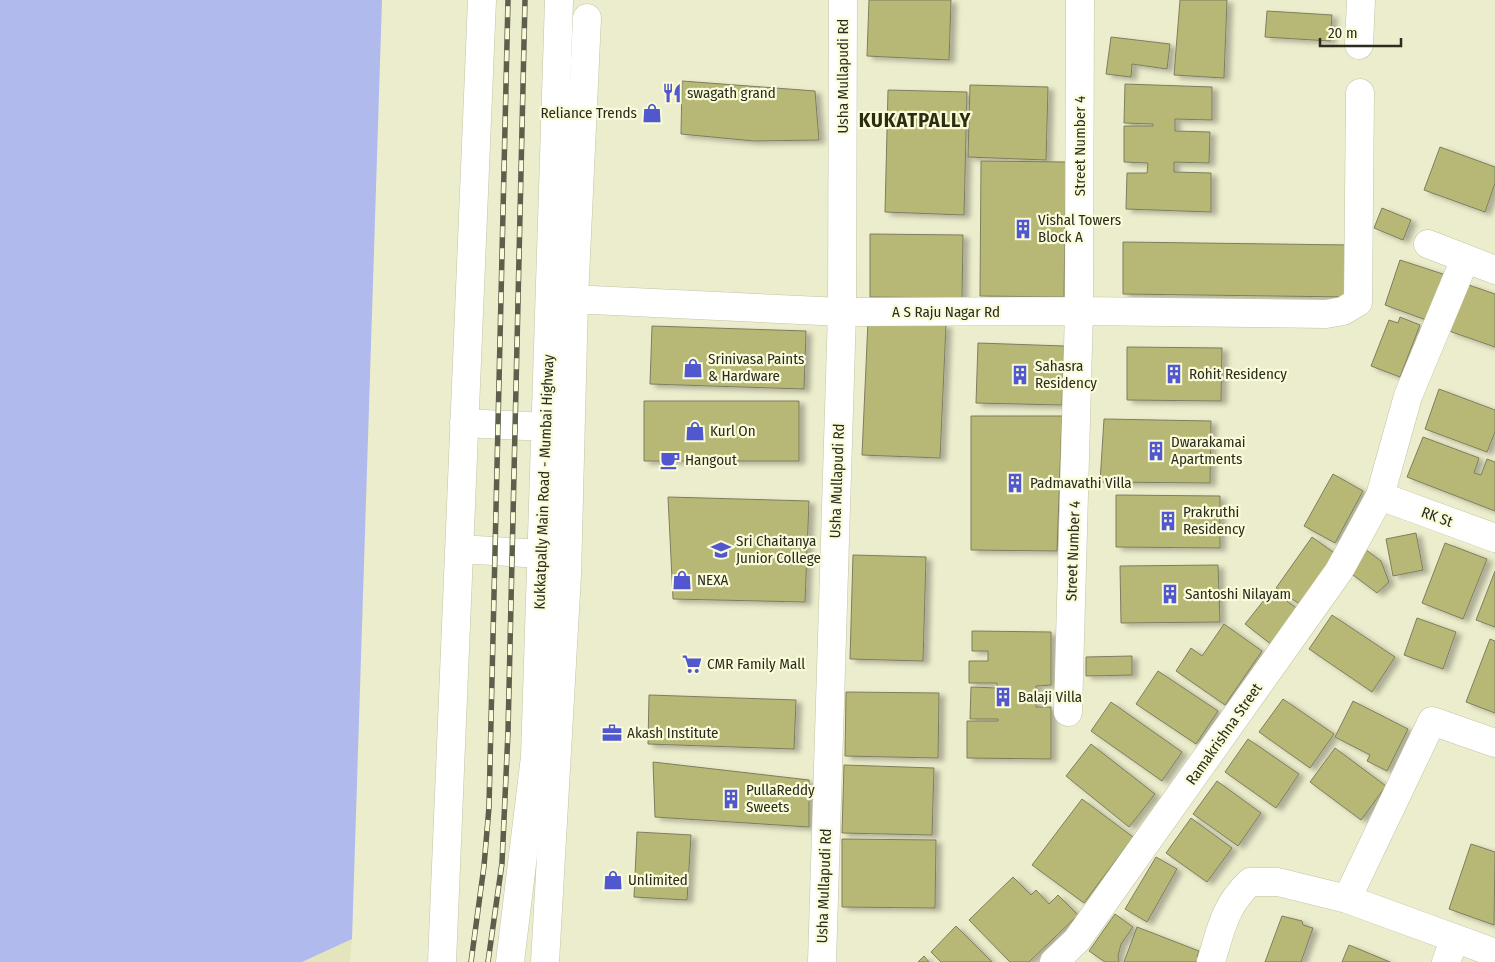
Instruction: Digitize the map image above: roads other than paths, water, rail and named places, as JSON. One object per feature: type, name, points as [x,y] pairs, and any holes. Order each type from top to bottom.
[{"type":"main road","points":[[442,962],[482,0]]},
{"type":"main road","name":"Kukkatpally Main Road - Mumbai Highway","points":[[510,962],[535,757],[547,427],[562,298],[559,0]]},
{"type":"main road","name":"Usha Mullapudi Rd","points":[[822,962],[842,312],[843,0]]},
{"type":"main road","name":"Street Number 4","points":[[1068,712],[1079,311],[1080,0]]},
{"type":"main road","points":[[1360,45],[1361,0]]},
{"type":"main road","points":[[545,962],[567,575],[562,298],[587,18]]},
{"type":"main road","name":"A S Raju Nagar Rd","points":[[562,298],[842,312],[1079,311],[1326,314],[1343,311],[1358,302],[1360,93]]},
{"type":"main road","points":[[1428,244],[1495,270]]},
{"type":"main road","name":"Ramakrishna Street","points":[[1054,962],[1077,940],[1339,571],[1380,496],[1408,396],[1465,259]]},
{"type":"main road","points":[[464,423],[547,427]]},
{"type":"main road","name":"RK St","points":[[1380,496],[1495,538]]},
{"type":"main road","points":[[459,549],[542,554]]},
{"type":"main road","points":[[1348,899],[1432,722],[1495,744]]},
{"type":"main road","points":[[1211,962],[1226,912],[1234,897],[1250,882],[1278,882],[1348,899],[1450,950],[1495,953]]},
{"type":"railway","points":[[471,962],[484,866],[489,807],[508,0]]},
{"type":"railway","points":[[488,962],[502,863],[508,732],[525,0]]},
{"type":"place","name":"swagath grand","points":[[672,93]]},
{"type":"place","name":"Reliance Trends","points":[[652,113]]},
{"type":"place","name":"Vishal Towers Block A","points":[[1023,229]]},
{"type":"place","name":"Srinivasa Paints & Hardware","points":[[693,368]]},
{"type":"place","name":"Rohit Residency","points":[[1174,374]]},
{"type":"place","name":"Sahasra Residency","points":[[1020,375]]},
{"type":"place","name":"Kurl On","points":[[695,431]]},
{"type":"place","name":"Dwarakamai Apartments","points":[[1156,451]]},
{"type":"place","name":"Hangout","points":[[670,460]]},
{"type":"place","name":"Padmavathi Villa","points":[[1015,483]]},
{"type":"place","name":"Prakruthi Residency","points":[[1168,521]]},
{"type":"place","name":"Sri Chaitanya Junior College","points":[[721,550]]},
{"type":"place","name":"NEXA","points":[[682,580]]},
{"type":"place","name":"Santoshi Nilayam","points":[[1170,594]]},
{"type":"place","name":"CMR Family Mall","points":[[692,664]]},
{"type":"place","name":"Balaji Villa","points":[[1003,697]]},
{"type":"place","name":"Akash Institute","points":[[612,733]]},
{"type":"place","name":"PullaReddy Sweets","points":[[731,799]]},
{"type":"place","name":"Unlimited","points":[[613,880]]},
{"type":"district","name":"KUKATPALLY","points":[[915,120]]}]
